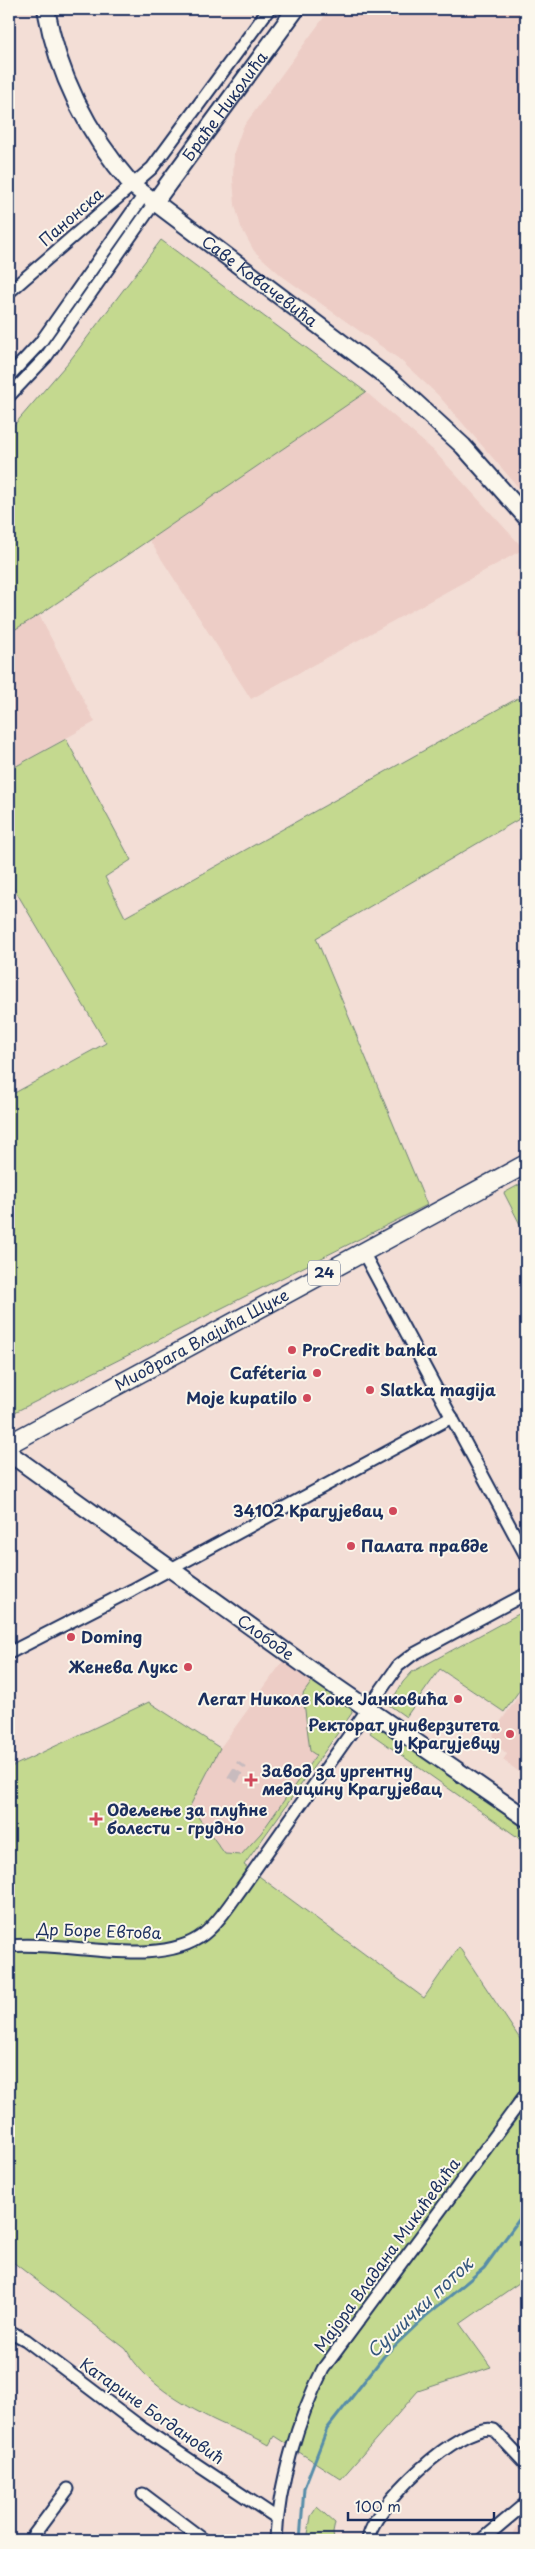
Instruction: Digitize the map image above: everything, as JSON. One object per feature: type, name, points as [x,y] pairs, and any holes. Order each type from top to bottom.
[{"type":"main road","name":"Миодрага Влајића Шуке","points":[[9,1444],[526,1164]]},
{"type":"street","name":"Саве Ковачевића","points":[[46,9],[56,56],[82,114],[100,145],[143,194],[391,380],[463,446],[526,516]]},
{"type":"street","points":[[9,396],[46,357],[143,194],[152,168],[269,9]]},
{"type":"street","name":"Браће Николића","points":[[143,194],[284,9]]},
{"type":"street","name":"Браће Николића","points":[[143,194],[296,9]]},
{"type":"street","points":[[9,376],[40,343],[143,194]]},
{"type":"street","name":"Панонска","points":[[9,292],[143,194]]},
{"type":"street","points":[[363,1252],[526,1556]]},
{"type":"street","points":[[9,1653],[452,1417]]},
{"type":"street","name":"Слободе","points":[[9,1454],[169,1569],[526,1818]]},
{"type":"street","name":"Др Боре Евтова","points":[[9,1946],[49,1944],[156,1952],[182,1947],[204,1935],[225,1911],[395,1669],[404,1660],[526,1594]]},
{"type":"street","name":"Мајора Владана Микићевића","points":[[276,2540],[277,2518],[293,2447],[304,2409],[323,2369],[526,2094]]},
{"type":"street","name":"Катарине Богдановић","points":[[9,2331],[26,2340],[142,2428],[277,2518]]},
{"type":"street","points":[[368,2540],[369,2532],[378,2516],[427,2461],[479,2430],[494,2430],[526,2464]]},
{"type":"street","points":[[30,2540],[68,2489]]},
{"type":"street","points":[[143,2494],[204,2540]]},
{"type":"street","points":[[482,2540],[526,2503]]},
{"type":"shaded area","points":[[330,9],[526,9],[526,496],[438,395],[399,359],[282,276],[254,251],[241,227],[235,205],[233,179],[234,152],[243,127]]},
{"type":"shaded area","points":[[366,392],[434,451],[524,549],[251,699],[148,538]]},
{"type":"shaded area","points":[[39,615],[95,722],[9,770],[9,633]]},
{"type":"shaded area","points":[[526,627],[526,666],[521,659],[517,634]]},
{"type":"shaded area","name":"Завод за ургентну медицину Крагујевац","points":[[286,1657],[315,1677],[316,1755],[261,1833],[242,1855],[225,1854],[189,1806],[220,1748]]},
{"type":"shaded area","name":"Ректорат универзитета у Крагујевцу","points":[[526,1685],[526,1777],[503,1760],[507,1754],[496,1744],[493,1738],[494,1731]]},
{"type":"shaded area","points":[[526,2516],[526,2540],[508,2540]]},
{"type":"green space","points":[[161,240],[366,392],[39,615],[9,633],[9,431],[71,359]]},
{"type":"green space","points":[[518,698],[526,708],[526,815],[316,938],[427,1205],[9,1415],[9,1096],[106,1043],[9,880],[9,770],[66,739],[131,860],[105,877],[125,917]]},
{"type":"green space","points":[[526,1181],[526,1236],[504,1193]]},
{"type":"green space","points":[[526,1610],[526,1681],[504,1712],[440,1669],[406,1717],[389,1705],[403,1682],[412,1672]]},
{"type":"green space","points":[[315,1677],[351,1702],[352,1713],[244,1865],[424,1998],[459,1947],[526,2048],[526,2278],[460,2324],[491,2367],[418,2391],[341,2479],[274,2436],[269,2445],[214,2420],[176,2399],[143,2372],[126,2349],[9,2259],[9,1768],[149,1702],[220,1748],[190,1806],[225,1854],[241,1855],[261,1833],[316,1755],[310,1751],[303,1694]]},
{"type":"green space","points":[[380,1717],[526,1818],[526,1843],[370,1733]]},
{"type":"green space","points":[[317,2507],[335,2523],[334,2540],[307,2540],[311,2516]]},
{"type":"waterway","name":"Сушички поток","points":[[300,2540],[304,2488],[327,2429],[384,2356],[427,2315],[484,2268],[526,2210]]},
{"type":"tunnel","points":[[232,1780],[242,1764]]},
{"type":"place","name":"ProCredit banka","points":[[292,1350]]},
{"type":"place","name":"Caféteria","points":[[317,1373]]},
{"type":"place","name":"Slatka magija","points":[[370,1390]]},
{"type":"place","name":"Moje kupatilo","points":[[307,1398]]},
{"type":"place","name":"34102 Крагујевац","points":[[393,1511]]},
{"type":"place","name":"Палата правде","points":[[351,1546]]},
{"type":"place","name":"Doming","points":[[71,1637]]},
{"type":"place","name":"Женева Лукс","points":[[188,1667]]},
{"type":"place","name":"Легат Николе Коке Јанковића","points":[[458,1699]]},
{"type":"place","name":"Ректорат универзитета у Крагујевцу","points":[[510,1734]]},
{"type":"place","name":"Завод за ургентну медицину Крагујевац","points":[[251,1780]]},
{"type":"place","name":"Одељење за плућне болести - грудно","points":[[96,1819]]}]
